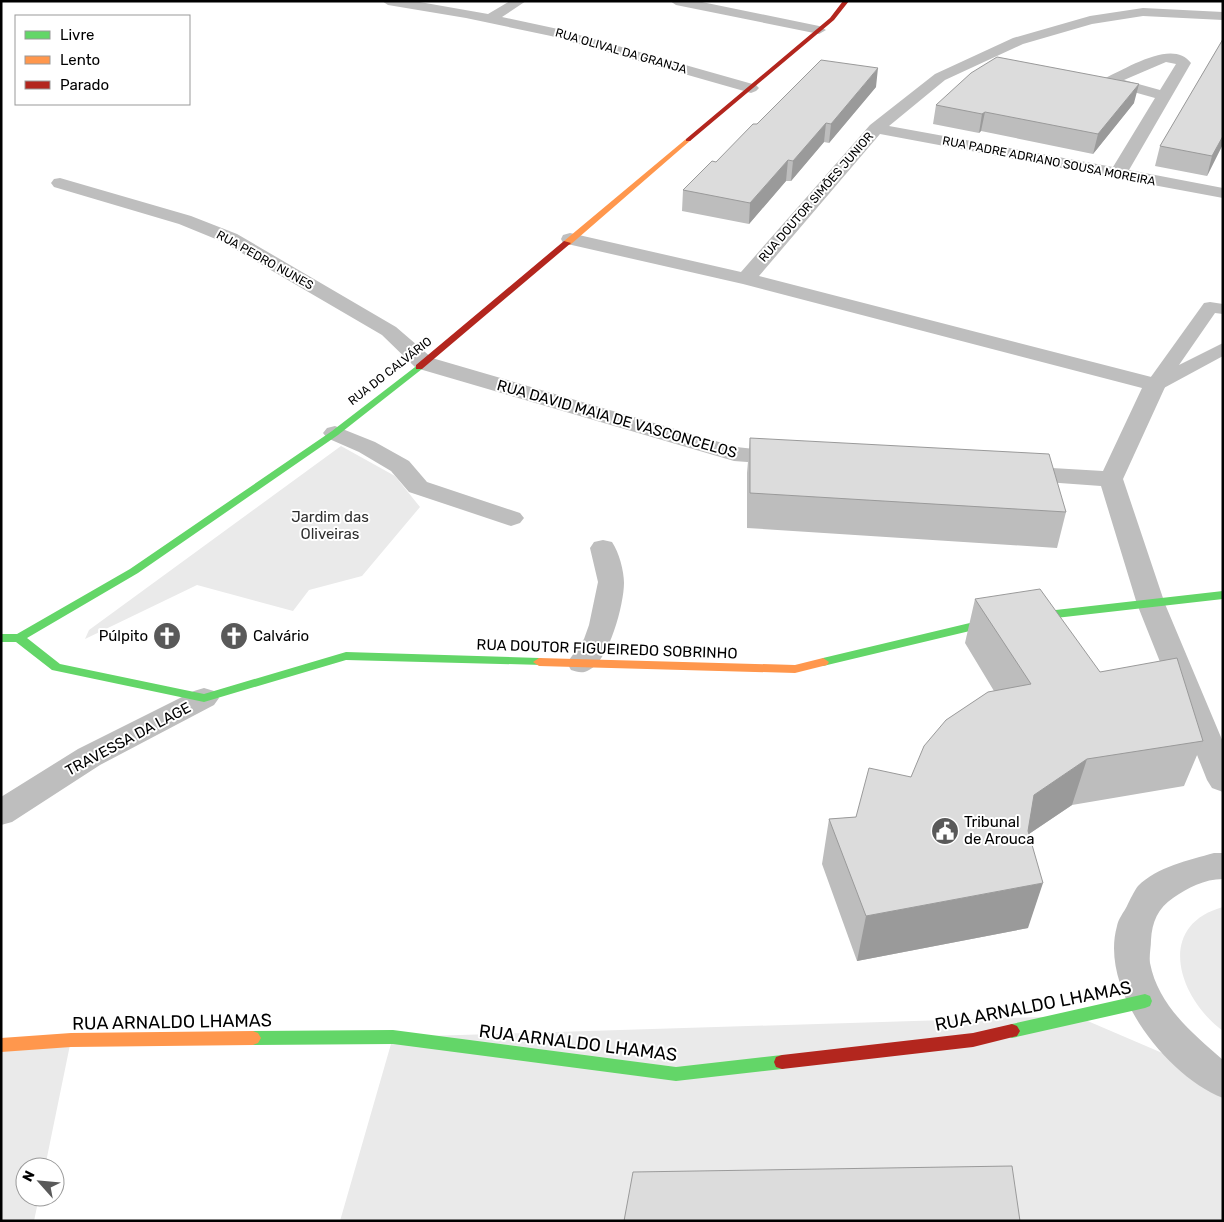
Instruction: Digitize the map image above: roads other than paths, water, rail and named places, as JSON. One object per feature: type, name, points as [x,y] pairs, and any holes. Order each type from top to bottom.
[{"type":"street","name":"RUA OLIVAL DA GRANJA","points":[[388,1],[553,32],[751,88]]},
{"type":"street","points":[[490,19],[520,1]]},
{"type":"street","points":[[676,1],[819,30]]},
{"type":"street","name":"RUA DO CALVÁRIO","points":[[19,638],[134,571],[335,433],[424,363],[751,88],[819,30],[846,1]]},
{"type":"street","name":"RUA DOUTOR SIMÕES JUNIOR","points":[[746,279],[876,128],[940,77],[1018,41],[1090,20],[1142,12],[1223,16]]},
{"type":"street","points":[[1118,174],[1164,96]]},
{"type":"street","name":"RUA PADRE ADRIANO SOUSA MOREIRA","points":[[876,128],[1223,193]]},
{"type":"street","name":"RUA PEDRO NUNES","points":[[60,183],[185,220],[230,238],[389,331],[424,363]]},
{"type":"street","points":[[570,239],[746,279],[1155,385],[1111,479],[1151,604],[1223,780]]},
{"type":"street","name":"RUA DAVID MAIA DE VASCONCELOS","points":[[424,363],[734,454],[804,459]]},
{"type":"street","points":[[335,433],[366,447],[400,466],[418,487],[511,518]]},
{"type":"street","points":[[992,471],[1111,479]]},
{"type":"street","points":[[581,663],[597,642],[602,625],[610,582],[603,548]]},
{"type":"street","name":"RUA DOUTOR FIGUEIREDO SOBRINHO","points":[[19,638],[56,667],[204,698],[346,656],[794,669],[995,621],[1223,595]]},
{"type":"street","points":[[1,638],[19,638]]},
{"type":"street","name":"TRAVESSA DA LAGE","points":[[1,813],[89,757],[204,698]]},
{"type":"street","points":[[1223,866],[1214,866],[1178,876],[1150,896],[1134,926],[1132,962],[1146,1002],[1171,1038],[1209,1072],[1223,1080]]},
{"type":"street","name":"RUA ARNALDO LHAMAS","points":[[1,1045],[71,1040],[394,1037],[676,1074],[972,1040],[1146,1002]]},
{"type":"lane","points":[[1155,385],[1210,307],[1223,309]]},
{"type":"lane","points":[[1155,385],[1223,348]]},
{"type":"lane","points":[[1193,364],[1223,369]]},
{"type":"place","name":"Púlpito","points":[[167,636]]},
{"type":"place","name":"Calvário","points":[[234,636]]},
{"type":"place","name":"Tribunal de Arouca","points":[[945,831]]},
{"type":"park label","name":"Jardim das Oliveiras","points":[[330,526]]}]
